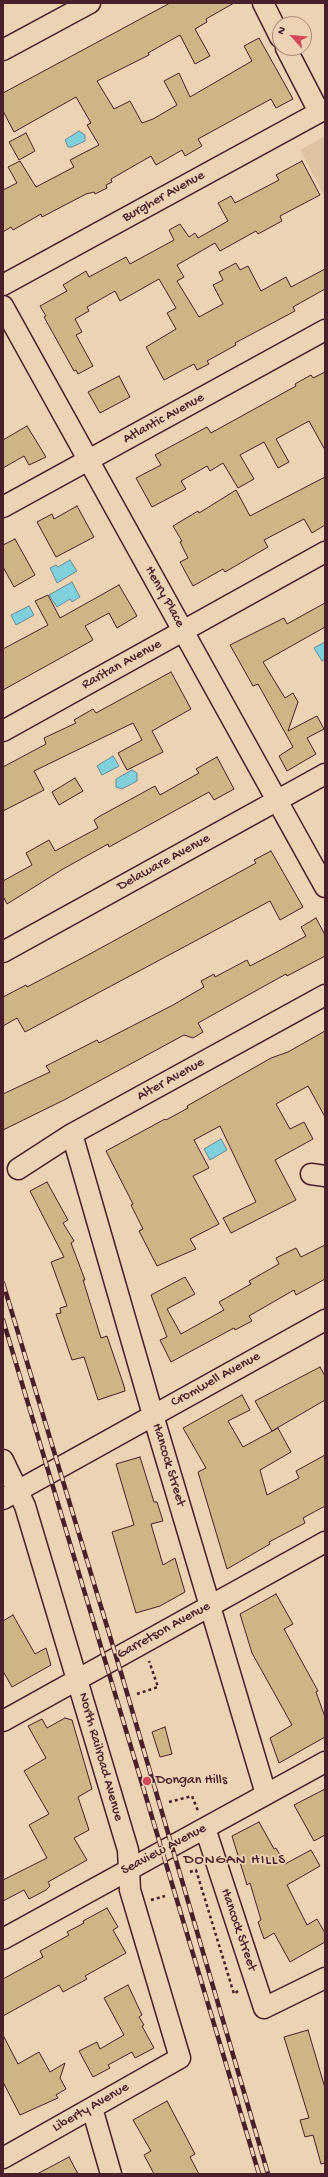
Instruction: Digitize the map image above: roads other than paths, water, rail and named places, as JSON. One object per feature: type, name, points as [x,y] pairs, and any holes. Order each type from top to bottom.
[{"type":"street","points":[[3,50],[90,3]]},
{"type":"street","points":[[263,3],[272,21]]},
{"type":"street","points":[[291,56],[322,111]]},
{"type":"street","name":"Burgher Avenue","points":[[3,285],[322,111]]},
{"type":"street","name":"Henry Place","points":[[3,306],[325,887]]},
{"type":"street","name":"Atlantic Avenue","points":[[3,507],[325,330]]},
{"type":"street","name":"Raritan Avenue","points":[[3,731],[325,552]]},
{"type":"street","name":"Delaware Avenue","points":[[3,952],[325,774]]},
{"type":"street","name":"Alter Avenue","points":[[18,1169],[72,1134],[325,995]]},
{"type":"street","name":"Hancock Street","points":[[72,1134],[153,1415],[266,1794]]},
{"type":"street","name":"Cromwell Avenue","points":[[10,1495],[325,1320]]},
{"type":"street","name":"North Railroad Avenue","points":[[3,1460],[10,1495],[25,1506],[128,1850],[130,1890],[180,2058]]},
{"type":"street","name":"Garretson Avenue","points":[[3,1721],[325,1542]]},
{"type":"street","name":"Seaview Avenue","points":[[3,1939],[128,1868],[201,1820],[266,1794],[325,1762]]},
{"type":"street","name":"Hancock Street","points":[[201,1820],[264,2008],[324,1982]]},
{"type":"street","name":"Liberty Avenue","points":[[3,2158],[180,2058]]},
{"type":"street","points":[[92,2108],[111,2174]]},
{"type":"water","points":[[79,131],[85,135],[85,141],[72,147],[68,147],[65,140]]},
{"type":"water","points":[[70,560],[77,571],[57,583],[50,568],[56,565],[58,567]]},
{"type":"water","points":[[72,582],[80,597],[72,602],[70,599],[57,607],[49,595]]},
{"type":"water","points":[[29,606],[34,615],[16,625],[11,615]]},
{"type":"water","points":[[325,642],[325,659],[322,661],[314,648]]},
{"type":"water","points":[[113,756],[119,766],[102,775],[97,766]]},
{"type":"water","points":[[132,770],[137,773],[137,781],[122,789],[116,787],[116,779]]},
{"type":"water","points":[[221,1139],[227,1150],[210,1160],[204,1149]]},
{"type":"railway","points":[[3,1283],[122,1676],[268,2174]]},
{"type":"railway","points":[[3,1320],[259,2174]]},
{"type":"place","name":"Dongan Hills","points":[[147,1781]]},
{"type":"district","name":"DONGAN HILLS","points":[[235,1861]]}]
